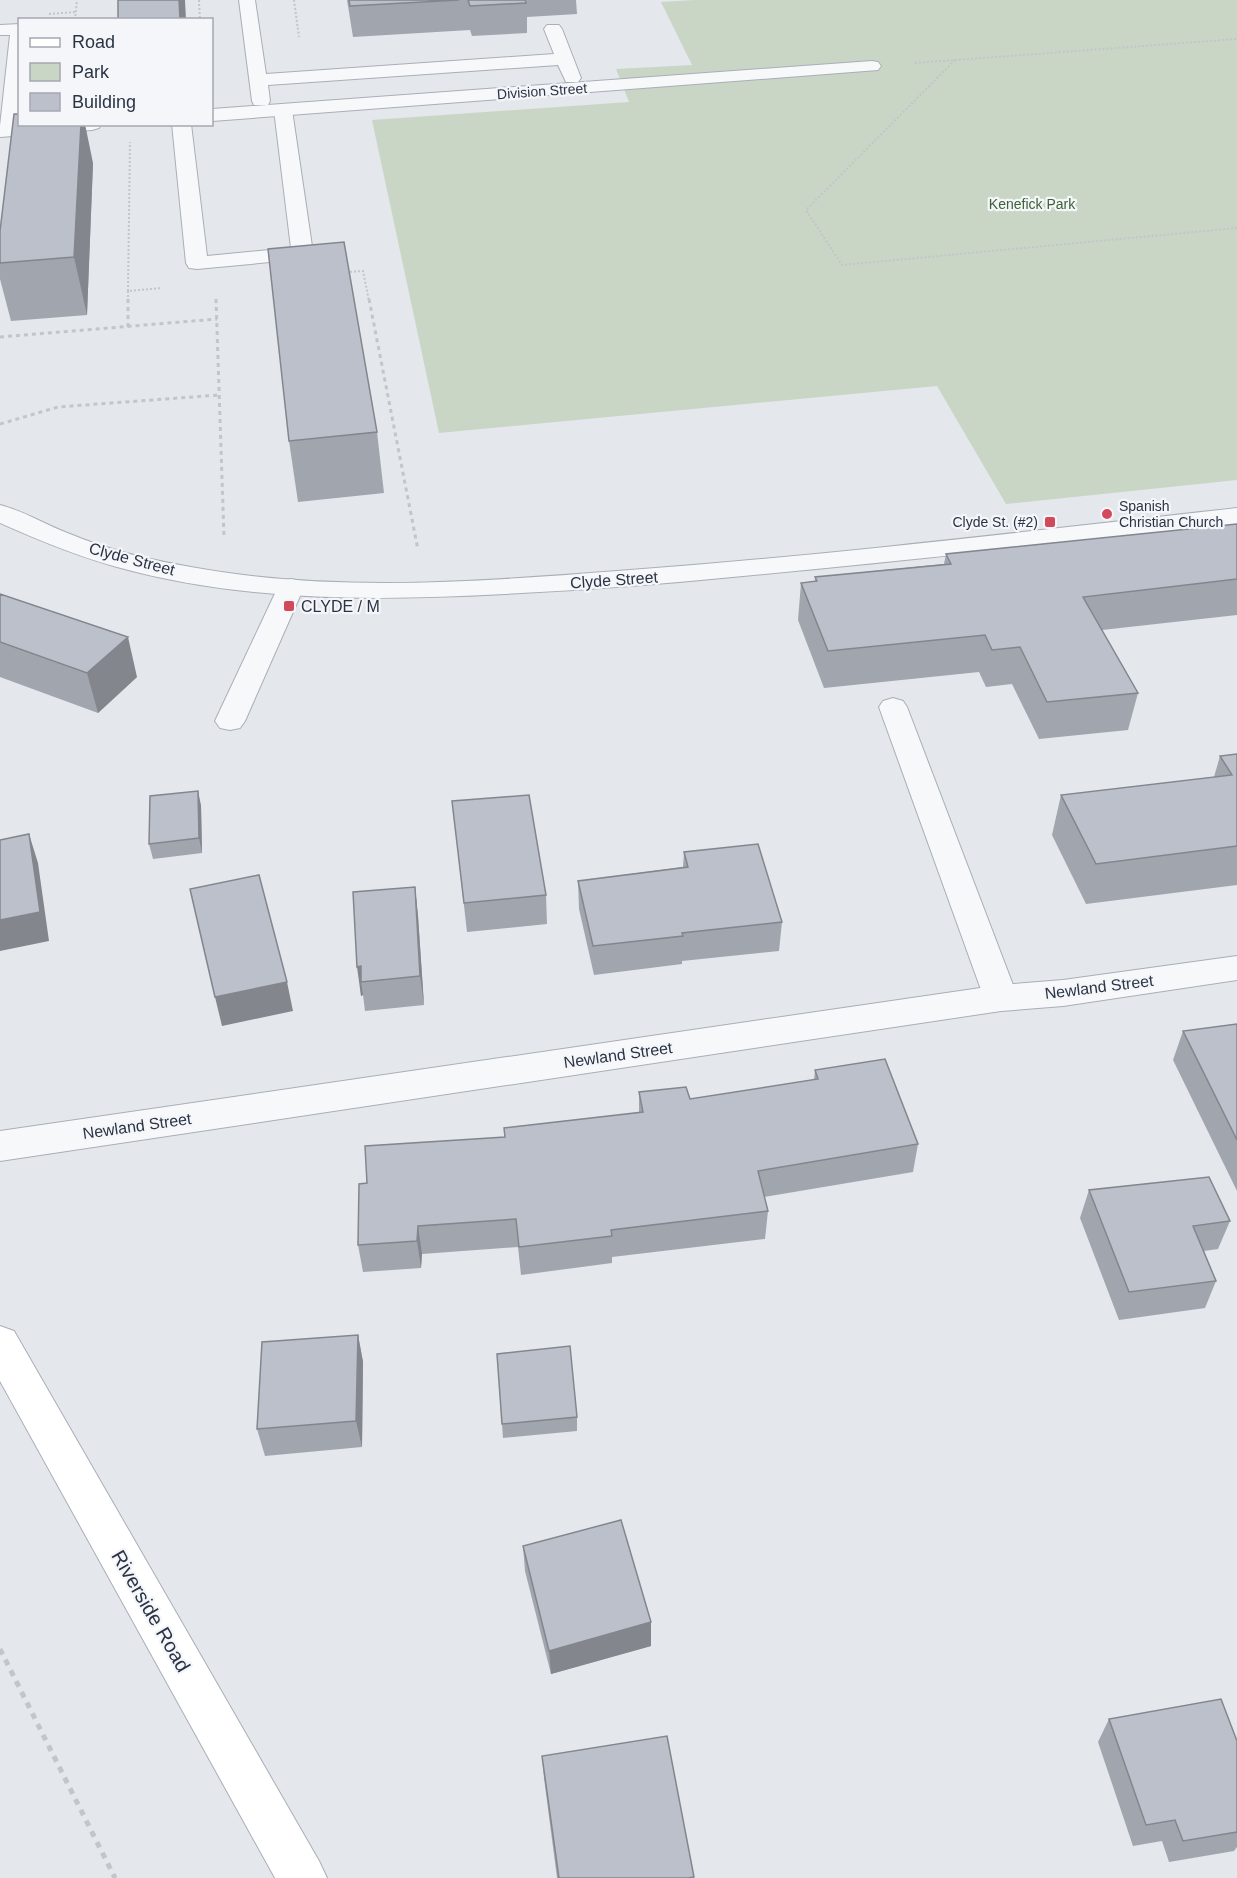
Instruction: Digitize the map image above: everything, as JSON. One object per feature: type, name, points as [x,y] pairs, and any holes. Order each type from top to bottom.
[{"type":"street","points":[[181,126],[197,263],[302,253],[272,111],[258,80],[247,0]]},
{"type":"street","points":[[0,30],[18,29]]},
{"type":"street","points":[[553,29],[576,88]]},
{"type":"street","points":[[18,36],[5,131],[67,126]]},
{"type":"street","points":[[258,80],[565,59]]},
{"type":"street","name":"Division Street","points":[[213,116],[872,66]]},
{"type":"street","name":"Clyde Street","points":[[0,513],[68,542],[168,570],[291,587],[349,591],[396,591],[692,574],[1237,516]]},
{"type":"street","points":[[230,721],[291,587]]},
{"type":"street","points":[[893,707],[1001,998]]},
{"type":"street","name":"Newland Street","points":[[0,1146],[1001,998],[1063,993],[1237,969]]},
{"type":"street","name":"Riverside Road","points":[[0,1343],[302,1878]]},
{"type":"path","points":[[75,18],[77,0]]},
{"type":"path","points":[[199,0],[200,18]]},
{"type":"path","points":[[872,66],[1237,39]]},
{"type":"path","points":[[955,60],[806,210],[842,265],[1237,228]]},
{"type":"path","points":[[128,327],[130,135]]},
{"type":"path","points":[[341,273],[363,271],[418,554]]},
{"type":"path","points":[[128,291],[172,287]]},
{"type":"path","points":[[216,295],[224,538]]},
{"type":"path","points":[[0,337],[217,319]]},
{"type":"path","points":[[0,424],[58,407],[219,395]]},
{"type":"path","points":[[0,1649],[116,1878]]},
{"type":"green space","name":"Kenefick Park","points":[[694,0],[1237,0],[1237,480],[1006,504],[937,386],[439,433],[372,120],[629,102],[616,69],[692,65],[661,2]]},
{"type":"building","points":[[118,0],[179,0],[180,18],[118,18]]},
{"type":"building","points":[[349,0],[459,0],[350,6]]},
{"type":"building","points":[[468,0],[525,0],[526,3],[470,6]]},
{"type":"building","points":[[14,114],[18,114],[18,126],[81,126],[74,257],[0,263],[0,231]]},
{"type":"building","points":[[344,242],[377,432],[289,441],[268,249]]},
{"type":"building","points":[[1237,524],[1237,579],[1083,597],[1138,693],[1047,702],[1020,647],[992,650],[985,635],[828,651],[801,583],[817,581],[815,577],[951,564],[946,554]]},
{"type":"building","points":[[0,594],[128,637],[87,673],[0,642]]},
{"type":"building","points":[[1237,754],[1237,846],[1096,864],[1061,795],[1232,775],[1220,756]]},
{"type":"building","points":[[198,791],[199,838],[149,844],[150,796]]},
{"type":"building","points":[[529,795],[546,895],[464,903],[452,801]]},
{"type":"building","points":[[29,834],[40,912],[0,920],[0,840]]},
{"type":"building","points":[[758,844],[782,922],[593,946],[578,881],[688,867],[684,852]]},
{"type":"building","points":[[259,875],[287,982],[215,997],[190,889]]},
{"type":"building","points":[[415,887],[420,976],[361,982],[361,966],[357,967],[353,892]]},
{"type":"building","points":[[1237,1024],[1237,1140],[1183,1031]]},
{"type":"building","points":[[885,1059],[918,1144],[758,1171],[768,1211],[611,1230],[612,1236],[519,1247],[516,1219],[418,1226],[417,1241],[358,1245],[359,1184],[367,1183],[365,1146],[505,1137],[504,1128],[643,1112],[639,1092],[686,1087],[690,1099],[818,1079],[815,1070]]},
{"type":"building","points":[[1209,1177],[1230,1221],[1193,1226],[1216,1281],[1129,1292],[1089,1190]]},
{"type":"building","points":[[358,1335],[356,1421],[257,1429],[262,1342]]},
{"type":"building","points":[[570,1346],[577,1417],[502,1424],[497,1354]]},
{"type":"building","points":[[621,1520],[651,1622],[549,1651],[523,1546]]},
{"type":"building","points":[[1221,1699],[1237,1741],[1237,1832],[1183,1841],[1175,1820],[1146,1825],[1109,1719]]},
{"type":"building","points":[[667,1736],[694,1877],[559,1878],[542,1756]]},
{"type":"place","name":"Spanish Christian Church","points":[[1107,514]]},
{"type":"place","name":"Clyde St. (#2)","points":[[1050,522]]},
{"type":"place","name":"CLYDE / M","points":[[289,606]]}]
